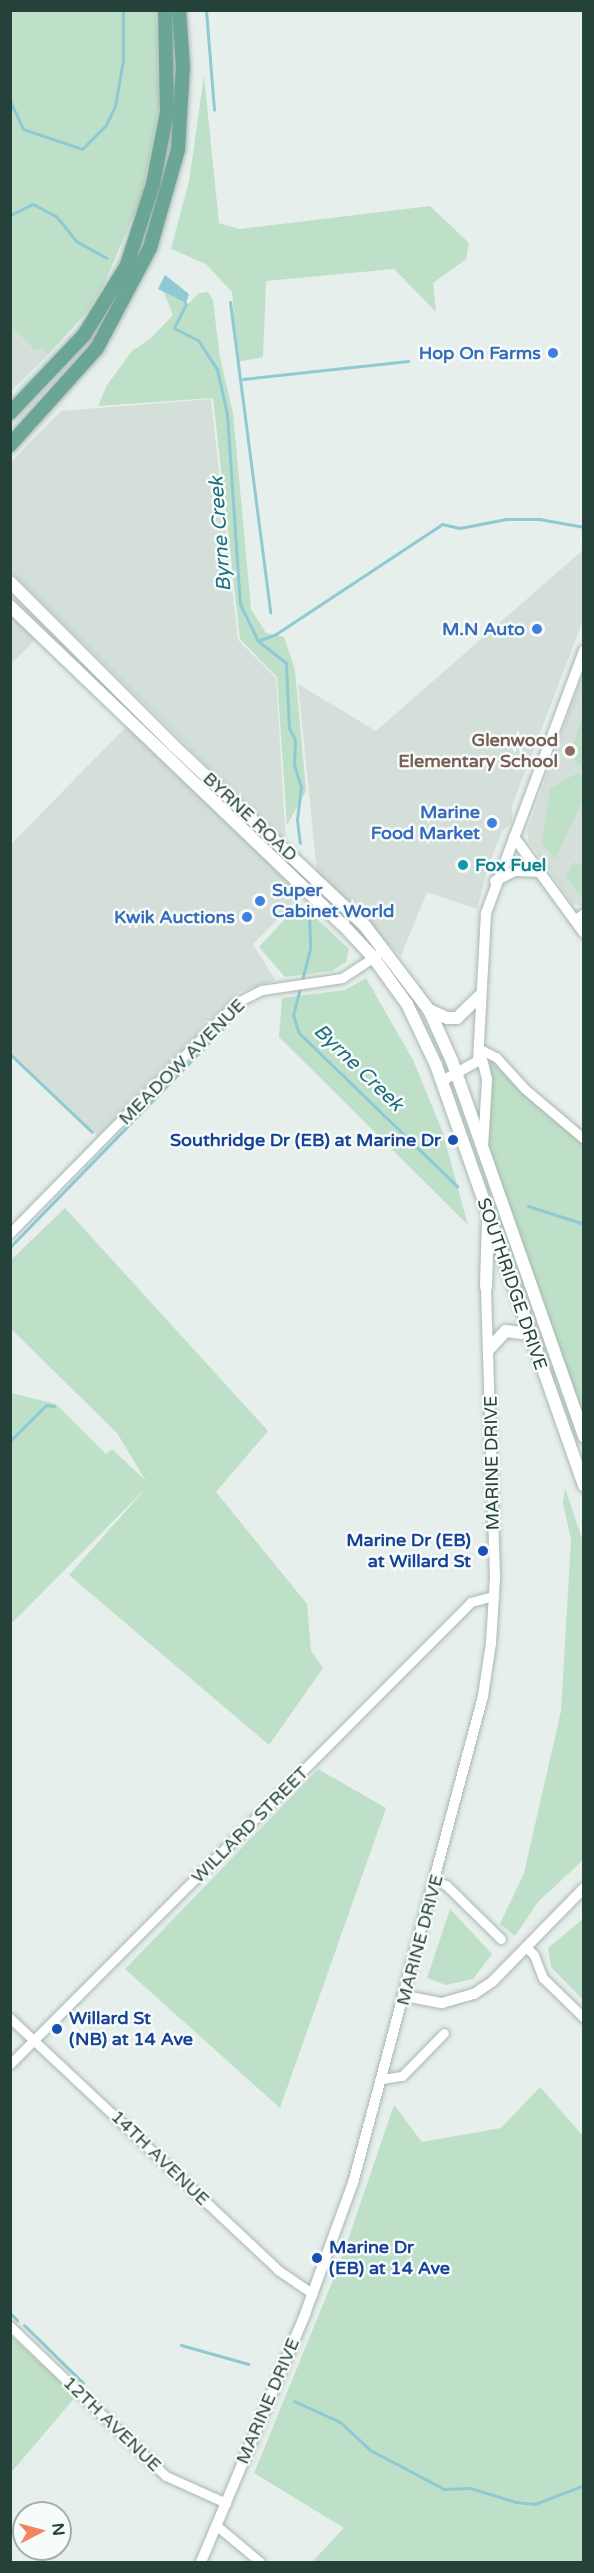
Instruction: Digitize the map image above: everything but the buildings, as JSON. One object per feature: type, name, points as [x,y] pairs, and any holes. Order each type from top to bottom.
[{"type":"main road","points":[[10,413],[84,335],[127,265],[153,184],[167,112],[165,10]]},
{"type":"main road","points":[[10,445],[96,348],[150,248],[178,150],[183,67],[179,10]]},
{"type":"main road","name":"BYRNE ROAD","points":[[10,582],[385,948],[429,1010],[457,1076]]},
{"type":"main road","name":"BYRNE ROAD","points":[[10,606],[373,957],[412,1014],[442,1081]]},
{"type":"main road","points":[[429,1010],[457,1018],[480,996]]},
{"type":"main road","name":"SOUTHRIDGE DRIVE","points":[[457,1076],[584,1436]]},
{"type":"main road","name":"SOUTHRIDGE DRIVE","points":[[442,1081],[584,1486]]},
{"type":"main road","points":[[486,1287],[489,1216]]},
{"type":"main road","points":[[489,1349],[506,1331],[530,1334]]},
{"type":"street","points":[[442,1081],[457,1076],[478,1061],[482,933],[495,881],[514,837],[584,651]]},
{"type":"street","points":[[514,837],[579,916],[584,933]]},
{"type":"street","points":[[495,881],[515,871],[541,872]]},
{"type":"street","name":"MEADOW AVENUE","points":[[10,1233],[236,1003],[254,992],[315,985],[342,978],[385,948]]},
{"type":"street","points":[[480,1049],[496,1057],[525,1089],[584,1139]]},
{"type":"street","points":[[480,1049],[487,1080],[483,1152]]},
{"type":"street","name":"MARINE DRIVE","points":[[201,2562],[313,2294],[353,2183],[436,1881],[483,1696],[494,1596],[486,1287]]},
{"type":"street","name":"WILLARD STREET","points":[[10,2064],[471,1602],[494,1596]]},
{"type":"street","points":[[436,1881],[446,1886],[501,1938]]},
{"type":"street","points":[[405,1996],[435,2002],[467,1998],[493,1981],[584,1888]]},
{"type":"street","points":[[526,1947],[534,1955],[543,1978],[584,2018]]},
{"type":"street","name":"14TH AVENUE","points":[[10,2018],[278,2270],[313,2294]]},
{"type":"street","points":[[382,2079],[402,2076],[444,2033]]},
{"type":"street","name":"12TH AVENUE","points":[[10,2326],[166,2476],[226,2504]]},
{"type":"street","points":[[217,2526],[260,2562]]},
{"type":"shaded area","points":[[10,319],[48,355],[11,391],[10,391]]},
{"type":"shaded area","points":[[211,399],[238,640],[276,678],[286,844],[11,572],[10,463],[61,411]]},
{"type":"shaded area","points":[[583,550],[582,623],[512,806],[512,822],[502,831],[487,870],[477,909],[427,892],[401,956],[317,873],[298,684],[376,731]]},
{"type":"shaded area","points":[[11,613],[38,637],[11,664]]},
{"type":"shaded area","name":"Glenwood Elementary School","points":[[583,673],[583,906],[581,906],[572,903],[529,842],[527,831]]},
{"type":"shaded area","points":[[128,725],[303,894],[253,944],[275,980],[239,992],[98,1136],[11,1053],[10,845]]},
{"type":"green space","points":[[10,11],[156,11],[159,106],[142,196],[103,286],[86,313],[48,355],[41,349],[35,350],[11,326]]},
{"type":"green space","points":[[204,76],[219,223],[239,229],[430,206],[469,243],[466,259],[433,283],[436,312],[394,269],[266,281],[263,357],[237,362],[232,292],[206,264],[171,249],[189,181]]},
{"type":"green space","points":[[164,292],[184,302],[185,307],[199,293],[208,292],[213,300],[220,358],[233,413],[251,609],[266,633],[284,637],[295,670],[306,791],[287,825],[277,677],[240,639],[213,398],[98,406],[107,385],[132,351],[150,339],[173,315]]},
{"type":"green space","points":[[583,715],[583,767],[569,756]]},
{"type":"green space","points":[[577,773],[583,776],[583,800],[555,859],[542,843],[550,789]]},
{"type":"green space","points":[[574,862],[583,865],[583,898],[566,878]]},
{"type":"green space","points":[[300,903],[349,949],[346,962],[332,971],[285,977],[259,947]]},
{"type":"green space","points":[[366,978],[413,1060],[442,1130],[468,1225],[279,1037],[282,998],[345,990]]},
{"type":"green space","points":[[494,1060],[583,1143],[583,1415],[489,1148],[490,1062]]},
{"type":"green space","points":[[65,1208],[268,1431],[216,1492],[307,1604],[311,1651],[323,1668],[269,1745],[69,1575],[148,1486],[11,1624],[11,1393],[56,1404],[106,1454],[112,1449],[146,1481],[117,1433],[11,1329],[11,1260]]},
{"type":"green space","points":[[565,1488],[584,1545],[583,1860],[538,1902],[515,1936],[500,1924],[524,1873],[561,1711],[571,1540],[563,1503]]},
{"type":"green space","points":[[318,1769],[386,1808],[280,2108],[125,1969]]},
{"type":"green space","points":[[450,1909],[492,1954],[473,1979],[446,1985],[427,1978]]},
{"type":"green space","points":[[583,1919],[583,2000],[551,1967],[548,1948]]},
{"type":"green space","points":[[540,2087],[583,2136],[583,2562],[312,2562],[344,2528],[254,2473],[340,2263],[394,2105],[422,2142],[501,2128]]},
{"type":"green space","points":[[11,2336],[76,2396],[10,2474]]},
{"type":"water","points":[[165,275],[189,294],[185,307],[184,302],[158,289]]},
{"type":"waterway","points":[[10,101],[23,129],[82,149],[106,125],[115,106],[123,60],[123,10]]},
{"type":"waterway","points":[[206,10],[214,110]]},
{"type":"waterway","name":"Byrne Creek","points":[[10,215],[33,204],[56,216],[76,241],[107,258]]},
{"type":"waterway","points":[[230,302],[270,612]]},
{"type":"waterway","name":"Byrne Creek","points":[[186,304],[174,328],[198,340],[217,369],[227,414],[240,604],[258,641],[286,663],[289,728],[295,740],[294,765],[301,787],[297,820],[300,843]]},
{"type":"waterway","points":[[243,379],[408,361]]},
{"type":"waterway","points":[[258,641],[276,634],[442,524],[460,528],[506,519],[539,519],[584,527]]},
{"type":"waterway","name":"Byrne Creek","points":[[309,913],[310,949],[293,1015],[299,1033],[457,1186]]},
{"type":"waterway","points":[[10,1247],[232,1019]]},
{"type":"waterway","points":[[10,1054],[92,1132]]},
{"type":"waterway","name":"Byrne Creek","points":[[528,1206],[584,1224]]},
{"type":"waterway","points":[[10,1441],[46,1405],[54,1406]]},
{"type":"waterway","points":[[10,2313],[17,2320]]},
{"type":"waterway","points":[[24,2325],[83,2383]]},
{"type":"waterway","points":[[181,2345],[248,2364]]},
{"type":"waterway","points":[[294,2401],[340,2422],[370,2450],[444,2489],[470,2488],[516,2502],[535,2504],[584,2485]]},
{"type":"place","name":"Hop On Farms","points":[[553,353]]},
{"type":"place","name":"M.N Auto","points":[[537,629]]},
{"type":"place","name":"Glenwood Elementary School","points":[[570,751]]},
{"type":"place","name":"Marine Food Market","points":[[492,823]]},
{"type":"place","name":"Fox Fuel","points":[[463,865]]},
{"type":"place","name":"Super Cabinet World","points":[[260,901]]},
{"type":"place","name":"Kwik Auctions","points":[[247,917]]},
{"type":"place","name":"Southridge Dr (EB) at Marine Dr","points":[[453,1140]]},
{"type":"place","name":"Marine Dr (EB) at Willard St","points":[[483,1551]]},
{"type":"place","name":"Willard St (NB) at 14 Ave","points":[[57,2029]]},
{"type":"place","name":"Marine Dr (EB) at 14 Ave","points":[[317,2258]]}]
